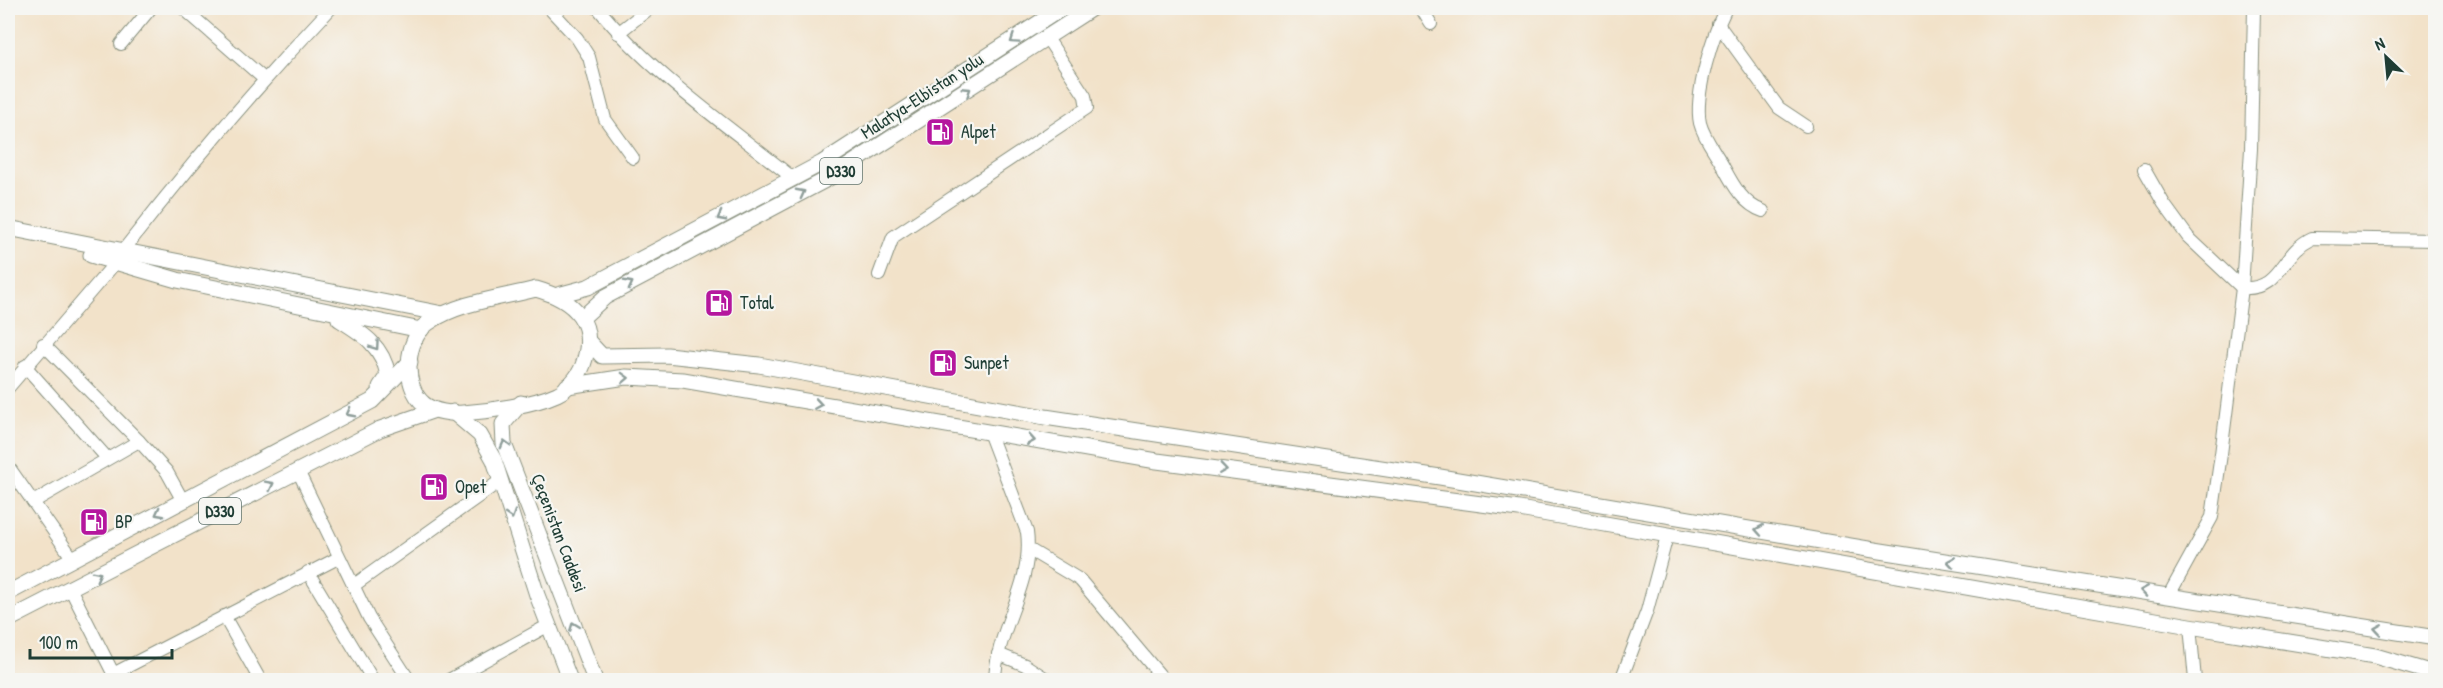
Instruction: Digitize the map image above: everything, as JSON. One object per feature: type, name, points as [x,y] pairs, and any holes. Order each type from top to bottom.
[{"type":"main road","name":"Malatya-Elbistan yolu","points":[[558,295],[588,287],[794,179],[925,98],[1062,8]]},
{"type":"main road","name":"Malatya-Elbistan yolu","points":[[582,318],[605,297],[831,177],[1092,8]]},
{"type":"main road","points":[[8,229],[119,257],[443,314]]},
{"type":"main road","points":[[119,257],[177,280],[328,313],[421,330]]},
{"type":"main road","points":[[536,289],[558,295],[582,318],[589,335],[580,373],[557,394],[490,411],[453,412],[435,410],[423,404],[416,392],[411,376],[410,349],[426,324],[443,314],[465,306],[536,289]]},
{"type":"main road","points":[[328,313],[370,338],[385,360],[388,375],[372,401]]},
{"type":"main road","points":[[588,341],[602,356],[667,355],[759,365],[1045,417],[1440,477],[1868,549],[2436,638]]},
{"type":"main road","name":"D330","points":[[8,593],[372,401],[410,362]]},
{"type":"main road","points":[[567,386],[626,377],[683,380],[1157,460],[1520,509],[2190,627],[2375,656],[2436,674]]},
{"type":"main road","name":"Çeçenistan Caddesi","points":[[521,403],[503,424],[504,444],[595,681]]},
{"type":"main road","name":"D330","points":[[8,620],[380,429],[435,410]]},
{"type":"main road","name":"Çeçenistan Caddesi","points":[[453,412],[480,435],[494,460],[570,681]]},
{"type":"street","points":[[121,44],[151,8]]},
{"type":"street","points":[[183,8],[263,78]]},
{"type":"street","points":[[8,388],[119,257],[194,160],[263,78],[331,8]]},
{"type":"street","points":[[549,8],[577,38],[589,57],[605,119],[633,158]]},
{"type":"street","points":[[598,8],[618,33],[651,65],[794,179]]},
{"type":"street","points":[[618,33],[650,8]]},
{"type":"street","points":[[1421,8],[1431,24]]},
{"type":"street","points":[[1726,8],[1707,58],[1700,104],[1700,123],[1732,184],[1754,208],[1763,211]]},
{"type":"street","points":[[2169,595],[2212,517],[2242,288],[2251,149],[2254,8]]},
{"type":"street","points":[[1718,24],[1779,108],[1806,126]]},
{"type":"street","points":[[879,275],[893,237],[1087,108],[1085,96],[1047,38]]},
{"type":"street","points":[[2144,169],[2164,204],[2188,237],[2242,288],[2257,289],[2272,281],[2298,245],[2312,238],[2436,240]]},
{"type":"street","points":[[43,344],[167,472],[183,501]]},
{"type":"street","points":[[25,366],[106,458]]},
{"type":"street","points":[[989,432],[1028,532],[1030,550],[1025,576],[1002,635],[994,681]]},
{"type":"street","points":[[33,502],[139,441]]},
{"type":"street","points":[[9,470],[73,559]]},
{"type":"street","points":[[298,471],[338,558],[369,618],[409,681]]},
{"type":"street","points":[[353,586],[500,481]]},
{"type":"street","points":[[1621,681],[1647,611],[1667,536]]},
{"type":"street","points":[[1030,550],[1080,580],[1164,681]]},
{"type":"street","points":[[70,588],[115,677],[224,616],[338,558]]},
{"type":"street","points":[[308,572],[373,681]]},
{"type":"street","points":[[224,616],[260,681]]},
{"type":"street","points":[[449,681],[549,625]]},
{"type":"street","points":[[2190,627],[2195,681]]},
{"type":"street","points":[[998,654],[1025,665],[1048,681]]},
{"type":"place","name":"Alpet","points":[[940,132]]},
{"type":"place","name":"Total","points":[[719,303]]},
{"type":"place","name":"Sunpet","points":[[943,363]]},
{"type":"place","name":"Opet","points":[[434,487]]},
{"type":"place","name":"BP","points":[[94,522]]}]
